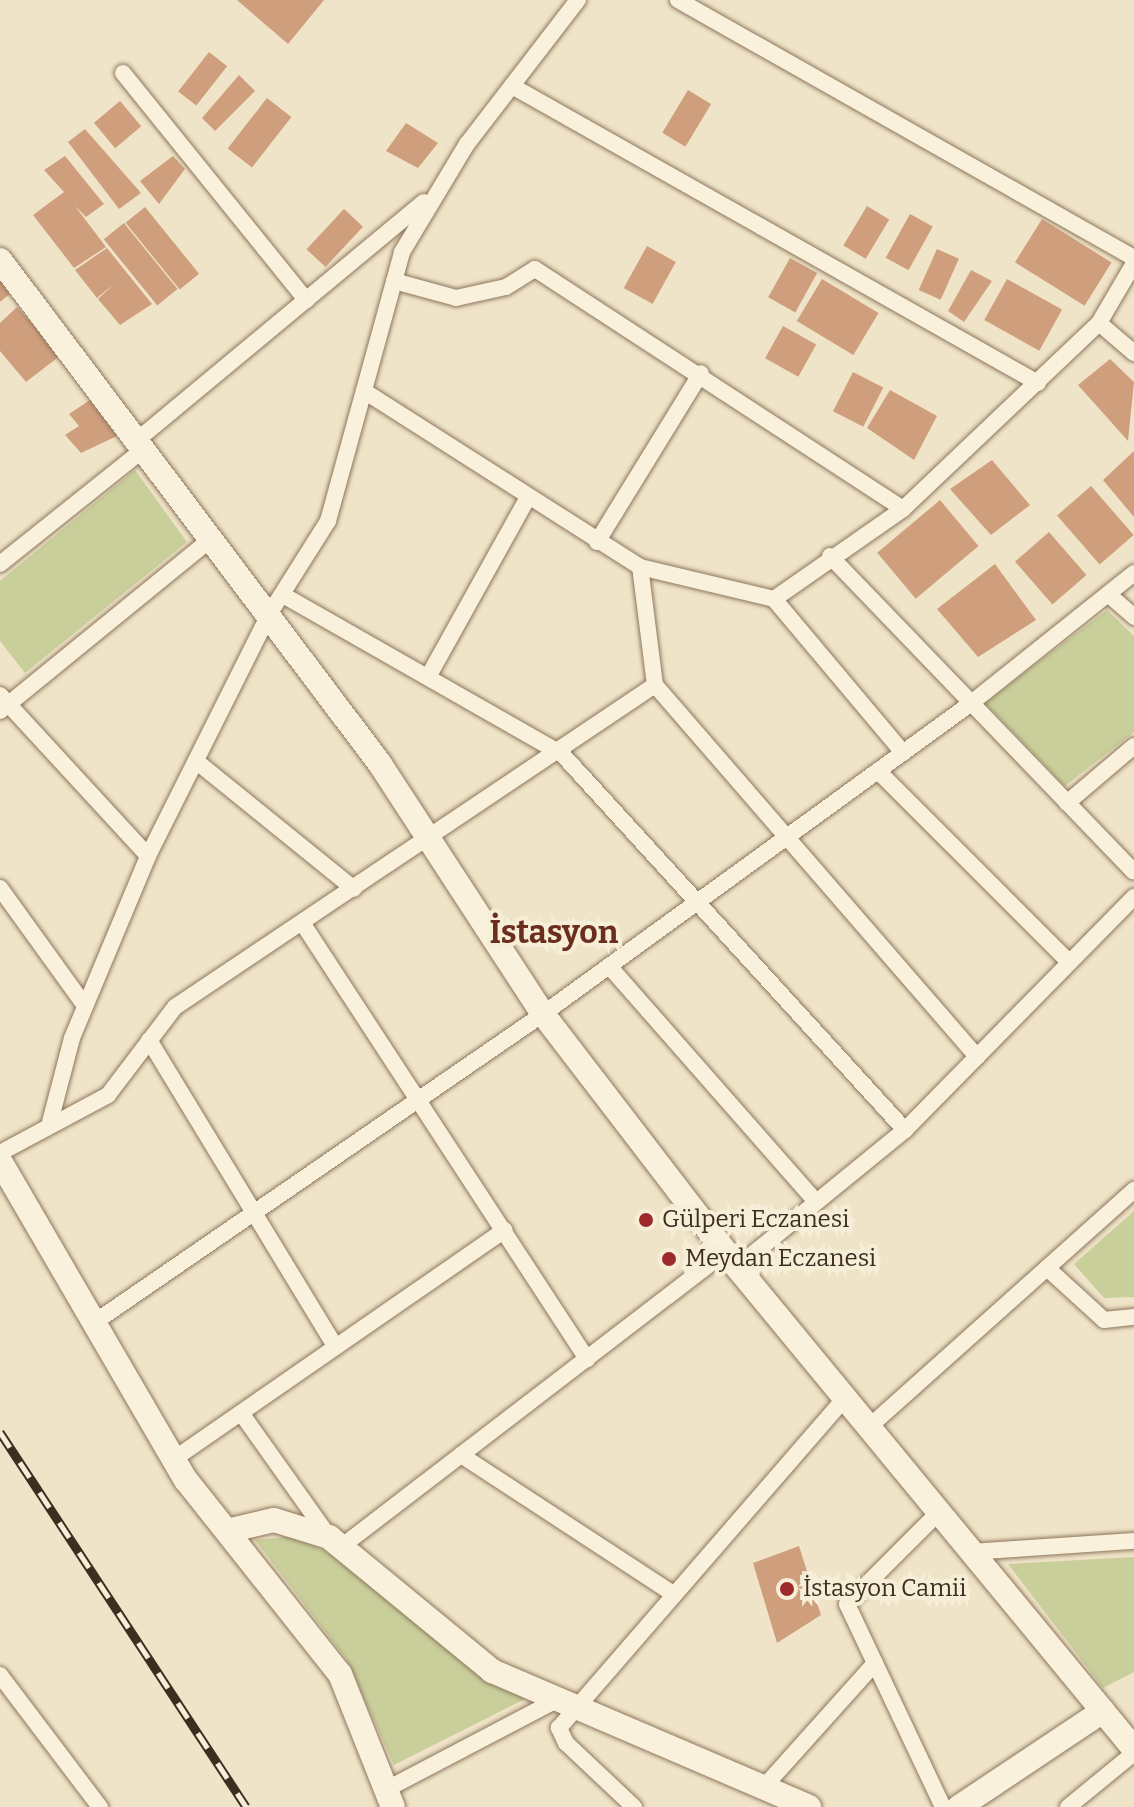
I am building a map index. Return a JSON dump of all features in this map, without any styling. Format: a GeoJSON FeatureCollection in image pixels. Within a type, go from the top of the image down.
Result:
{"type":"FeatureCollection","features":[{"type":"Feature","properties":{"kind":"street"},"geometry":{"type":"LineString","coordinates":[[50,1122],[85,1006],[148,856],[268,616],[328,521],[394,281],[430,197],[578,0]]}},
{"type":"Feature","properties":{"kind":"street"},"geometry":{"type":"LineString","coordinates":[[678,0],[1134,261],[1099,323],[1038,383],[903,509],[830,556],[774,599]]}},
{"type":"Feature","properties":{"kind":"street"},"geometry":{"type":"LineString","coordinates":[[123,73],[306,300]]}},
{"type":"Feature","properties":{"kind":"street"},"geometry":{"type":"LineString","coordinates":[[512,86],[1038,383]]}},
{"type":"Feature","properties":{"kind":"street"},"geometry":{"type":"LineString","coordinates":[[0,564],[430,197]]}},
{"type":"Feature","properties":{"kind":"street"},"geometry":{"type":"LineString","coordinates":[[0,260],[268,616],[428,841],[543,1014],[731,1260],[1134,1751],[1068,1807]]}},
{"type":"Feature","properties":{"kind":"street"},"geometry":{"type":"LineString","coordinates":[[394,281],[456,298],[506,287],[535,269],[701,373],[903,509]]}},
{"type":"Feature","properties":{"kind":"street"},"geometry":{"type":"LineString","coordinates":[[1099,323],[1134,353]]}},
{"type":"Feature","properties":{"kind":"street"},"geometry":{"type":"LineString","coordinates":[[597,542],[701,373]]}},
{"type":"Feature","properties":{"kind":"street"},"geometry":{"type":"LineString","coordinates":[[364,391],[640,567],[774,599],[903,753]]}},
{"type":"Feature","properties":{"kind":"street"},"geometry":{"type":"LineString","coordinates":[[428,677],[528,497]]}},
{"type":"Feature","properties":{"kind":"street"},"geometry":{"type":"LineString","coordinates":[[148,856],[3,703],[210,540]]}},
{"type":"Feature","properties":{"kind":"street"},"geometry":{"type":"LineString","coordinates":[[830,556],[1134,872]]}},
{"type":"Feature","properties":{"kind":"street"},"geometry":{"type":"LineString","coordinates":[[640,567],[655,685],[783,840],[977,1057]]}},
{"type":"Feature","properties":{"kind":"street"},"geometry":{"type":"LineString","coordinates":[[95,1322],[543,1014],[970,704],[1134,573]]}},
{"type":"Feature","properties":{"kind":"street"},"geometry":{"type":"LineString","coordinates":[[1108,594],[1134,617]]}},
{"type":"Feature","properties":{"kind":"street"},"geometry":{"type":"LineString","coordinates":[[283,595],[562,754],[905,1130]]}},
{"type":"Feature","properties":{"kind":"street"},"geometry":{"type":"LineString","coordinates":[[0,1153],[50,1122],[108,1095],[175,1007],[562,754],[655,685]]}},
{"type":"Feature","properties":{"kind":"street"},"geometry":{"type":"LineString","coordinates":[[1067,803],[1134,746]]}},
{"type":"Feature","properties":{"kind":"street"},"geometry":{"type":"LineString","coordinates":[[196,761],[354,889]]}},
{"type":"Feature","properties":{"kind":"street"},"geometry":{"type":"LineString","coordinates":[[878,771],[1069,962]]}},
{"type":"Feature","properties":{"kind":"street"},"geometry":{"type":"LineString","coordinates":[[0,888],[85,1006]]}},
{"type":"Feature","properties":{"kind":"street"},"geometry":{"type":"LineString","coordinates":[[335,1542],[461,1455],[587,1359],[816,1202],[905,1130],[1134,897]]}},
{"type":"Feature","properties":{"kind":"street"},"geometry":{"type":"LineString","coordinates":[[303,924],[421,1098],[587,1359]]}},
{"type":"Feature","properties":{"kind":"street"},"geometry":{"type":"LineString","coordinates":[[609,966],[816,1202]]}},
{"type":"Feature","properties":{"kind":"street"},"geometry":{"type":"LineString","coordinates":[[149,1040],[336,1347]]}},
{"type":"Feature","properties":{"kind":"street"},"geometry":{"type":"LineString","coordinates":[[0,1161],[174,1459],[340,1674],[390,1798],[561,1706],[672,1593],[845,1398]]}},
{"type":"Feature","properties":{"kind":"street"},"geometry":{"type":"LineString","coordinates":[[869,1427],[1134,1190]]}},
{"type":"Feature","properties":{"kind":"street"},"geometry":{"type":"LineString","coordinates":[[174,1459],[505,1230]]}},
{"type":"Feature","properties":{"kind":"street"},"geometry":{"type":"LineString","coordinates":[[1047,1268],[1104,1320],[1134,1317]]}},
{"type":"Feature","properties":{"kind":"street"},"geometry":{"type":"LineString","coordinates":[[241,1413],[335,1542],[492,1671],[561,1706],[809,1807]]}},
{"type":"Feature","properties":{"kind":"street"},"geometry":{"type":"LineString","coordinates":[[461,1455],[672,1593]]}},
{"type":"Feature","properties":{"kind":"street"},"geometry":{"type":"LineString","coordinates":[[939,1512],[847,1604],[943,1807]]}},
{"type":"Feature","properties":{"kind":"street"},"geometry":{"type":"LineString","coordinates":[[227,1531],[274,1520],[335,1542]]}},
{"type":"Feature","properties":{"kind":"street"},"geometry":{"type":"LineString","coordinates":[[971,1552],[1134,1541]]}},
{"type":"Feature","properties":{"kind":"street"},"geometry":{"type":"LineString","coordinates":[[763,1788],[875,1663]]}},
{"type":"Feature","properties":{"kind":"street"},"geometry":{"type":"LineString","coordinates":[[0,1675],[95,1805]]}},
{"type":"Feature","properties":{"kind":"street"},"geometry":{"type":"LineString","coordinates":[[561,1706],[559,1728],[566,1743],[634,1807]]}},
{"type":"Feature","properties":{"kind":"street"},"geometry":{"type":"LineString","coordinates":[[959,1807],[1103,1711]]}},
{"type":"Feature","properties":{"kind":"green space"},"geometry":{"type":"Polygon","coordinates":[[[135,470],[187,542],[25,673],[0,641],[0,581],[135,470]]]}},
{"type":"Feature","properties":{"kind":"green space"},"geometry":{"type":"Polygon","coordinates":[[[1107,610],[1134,636],[1134,732],[1065,786],[985,703],[1107,610]]]}},
{"type":"Feature","properties":{"kind":"green space"},"geometry":{"type":"Polygon","coordinates":[[[1134,1211],[1134,1297],[1104,1298],[1074,1264],[1134,1211]]]}},
{"type":"Feature","properties":{"kind":"green space"},"geometry":{"type":"Polygon","coordinates":[[[295,1536],[343,1561],[525,1699],[394,1765],[347,1660],[255,1540],[295,1536]]]}},
{"type":"Feature","properties":{"kind":"green space"},"geometry":{"type":"Polygon","coordinates":[[[1134,1557],[1134,1672],[1103,1688],[1008,1564],[1134,1557]]]}},
{"type":"Feature","properties":{"kind":"building"},"geometry":{"type":"Polygon","coordinates":[[[237,0],[324,0],[288,44],[237,0]]]}},
{"type":"Feature","properties":{"kind":"building"},"geometry":{"type":"Polygon","coordinates":[[[209,52],[227,66],[196,106],[178,91],[209,52]]]}},
{"type":"Feature","properties":{"kind":"building"},"geometry":{"type":"Polygon","coordinates":[[[239,75],[255,91],[215,131],[202,118],[239,75]]]}},
{"type":"Feature","properties":{"kind":"building"},"geometry":{"type":"Polygon","coordinates":[[[688,90],[711,104],[685,147],[662,133],[688,90]]]}},
{"type":"Feature","properties":{"kind":"building"},"geometry":{"type":"Polygon","coordinates":[[[267,98],[291,117],[252,168],[228,148],[267,98]]]}},
{"type":"Feature","properties":{"kind":"building"},"geometry":{"type":"Polygon","coordinates":[[[120,101],[141,126],[115,148],[94,123],[120,101]]]}},
{"type":"Feature","properties":{"kind":"building"},"geometry":{"type":"Polygon","coordinates":[[[406,123],[438,143],[418,168],[386,151],[406,123]]]}},
{"type":"Feature","properties":{"kind":"building"},"geometry":{"type":"Polygon","coordinates":[[[85,129],[141,193],[119,209],[68,142],[85,129]]]}},
{"type":"Feature","properties":{"kind":"building"},"geometry":{"type":"Polygon","coordinates":[[[65,156],[104,204],[86,217],[75,206],[106,247],[74,268],[33,215],[64,192],[44,170],[65,156]]]}},
{"type":"Feature","properties":{"kind":"building"},"geometry":{"type":"Polygon","coordinates":[[[173,156],[185,169],[159,204],[140,181],[173,156]]]}},
{"type":"Feature","properties":{"kind":"building"},"geometry":{"type":"Polygon","coordinates":[[[867,206],[889,219],[866,259],[843,245],[867,206]]]}},
{"type":"Feature","properties":{"kind":"building"},"geometry":{"type":"Polygon","coordinates":[[[145,207],[199,274],[180,290],[126,223],[145,207]]]}},
{"type":"Feature","properties":{"kind":"building"},"geometry":{"type":"Polygon","coordinates":[[[344,209],[363,227],[326,267],[306,249],[344,209]]]}},
{"type":"Feature","properties":{"kind":"building"},"geometry":{"type":"Polygon","coordinates":[[[910,214],[933,227],[908,270],[886,258],[910,214]]]}},
{"type":"Feature","properties":{"kind":"building"},"geometry":{"type":"Polygon","coordinates":[[[1042,219],[1112,262],[1085,306],[1015,262],[1042,219]]]}},
{"type":"Feature","properties":{"kind":"building"},"geometry":{"type":"Polygon","coordinates":[[[124,223],[177,289],[157,305],[104,239],[124,223]]]}},
{"type":"Feature","properties":{"kind":"building"},"geometry":{"type":"Polygon","coordinates":[[[647,246],[676,262],[653,304],[624,288],[647,246]]]}},
{"type":"Feature","properties":{"kind":"building"},"geometry":{"type":"Polygon","coordinates":[[[107,248],[152,304],[120,325],[98,299],[114,284],[97,298],[75,270],[107,248]]]}},
{"type":"Feature","properties":{"kind":"building"},"geometry":{"type":"Polygon","coordinates":[[[937,249],[959,259],[941,300],[919,290],[937,249]]]}},
{"type":"Feature","properties":{"kind":"building"},"geometry":{"type":"Polygon","coordinates":[[[790,258],[817,273],[795,312],[768,297],[790,258]]]}},
{"type":"Feature","properties":{"kind":"building"},"geometry":{"type":"Polygon","coordinates":[[[971,270],[992,281],[964,322],[948,311],[971,270]]]}},
{"type":"Feature","properties":{"kind":"building"},"geometry":{"type":"Polygon","coordinates":[[[0,279],[11,293],[0,302],[0,279]]]}},
{"type":"Feature","properties":{"kind":"building"},"geometry":{"type":"Polygon","coordinates":[[[822,279],[879,313],[853,355],[797,321],[822,279]]]}},
{"type":"Feature","properties":{"kind":"building"},"geometry":{"type":"Polygon","coordinates":[[[1007,279],[1062,310],[1039,351],[984,320],[1007,279]]]}},
{"type":"Feature","properties":{"kind":"building"},"geometry":{"type":"Polygon","coordinates":[[[17,307],[61,355],[26,382],[0,351],[0,323],[17,307]]]}},
{"type":"Feature","properties":{"kind":"building"},"geometry":{"type":"Polygon","coordinates":[[[783,326],[816,344],[798,377],[765,358],[783,326]]]}},
{"type":"Feature","properties":{"kind":"building"},"geometry":{"type":"Polygon","coordinates":[[[1110,359],[1134,382],[1128,441],[1078,385],[1110,359]]]}},
{"type":"Feature","properties":{"kind":"building"},"geometry":{"type":"Polygon","coordinates":[[[853,372],[883,387],[863,427],[833,411],[853,372]]]}},
{"type":"Feature","properties":{"kind":"building"},"geometry":{"type":"Polygon","coordinates":[[[890,390],[937,416],[914,460],[867,428],[890,390]]]}},
{"type":"Feature","properties":{"kind":"building"},"geometry":{"type":"Polygon","coordinates":[[[90,400],[117,436],[81,453],[65,435],[79,426],[69,414],[90,400]]]}},
{"type":"Feature","properties":{"kind":"building"},"geometry":{"type":"Polygon","coordinates":[[[1134,451],[1134,517],[1103,480],[1134,451]]]}},
{"type":"Feature","properties":{"kind":"building"},"geometry":{"type":"Polygon","coordinates":[[[992,460],[1030,505],[991,535],[950,489],[992,460]]]}},
{"type":"Feature","properties":{"kind":"building"},"geometry":{"type":"Polygon","coordinates":[[[1091,486],[1134,535],[1100,565],[1057,516],[1091,486]]]}},
{"type":"Feature","properties":{"kind":"building"},"geometry":{"type":"Polygon","coordinates":[[[940,500],[979,546],[916,599],[877,553],[940,500]]]}},
{"type":"Feature","properties":{"kind":"building"},"geometry":{"type":"Polygon","coordinates":[[[1049,532],[1086,575],[1052,605],[1015,562],[1049,532]]]}},
{"type":"Feature","properties":{"kind":"building"},"geometry":{"type":"Polygon","coordinates":[[[995,564],[1036,620],[978,657],[937,609],[995,564]]]}},
{"type":"Feature","properties":{"kind":"building","name":"İstasyon Camii"},"geometry":{"type":"Polygon","coordinates":[[[799,1546],[821,1615],[777,1643],[753,1563],[799,1546]]]}},
{"type":"Feature","properties":{"kind":"railway"},"geometry":{"type":"LineString","coordinates":[[0,1432],[246,1807]]}},
{"type":"Feature","properties":{"kind":"place","name":"Gülperi Eczanesi"},"geometry":{"type":"Point","coordinates":[646,1220]}},
{"type":"Feature","properties":{"kind":"place","name":"Meydan Eczanesi"},"geometry":{"type":"Point","coordinates":[669,1259]}},
{"type":"Feature","properties":{"kind":"place","name":"İstasyon Camii"},"geometry":{"type":"Point","coordinates":[787,1589]}},
{"type":"Feature","properties":{"kind":"district","name":"İstasyon"},"geometry":{"type":"Point","coordinates":[554,932]}}]}
